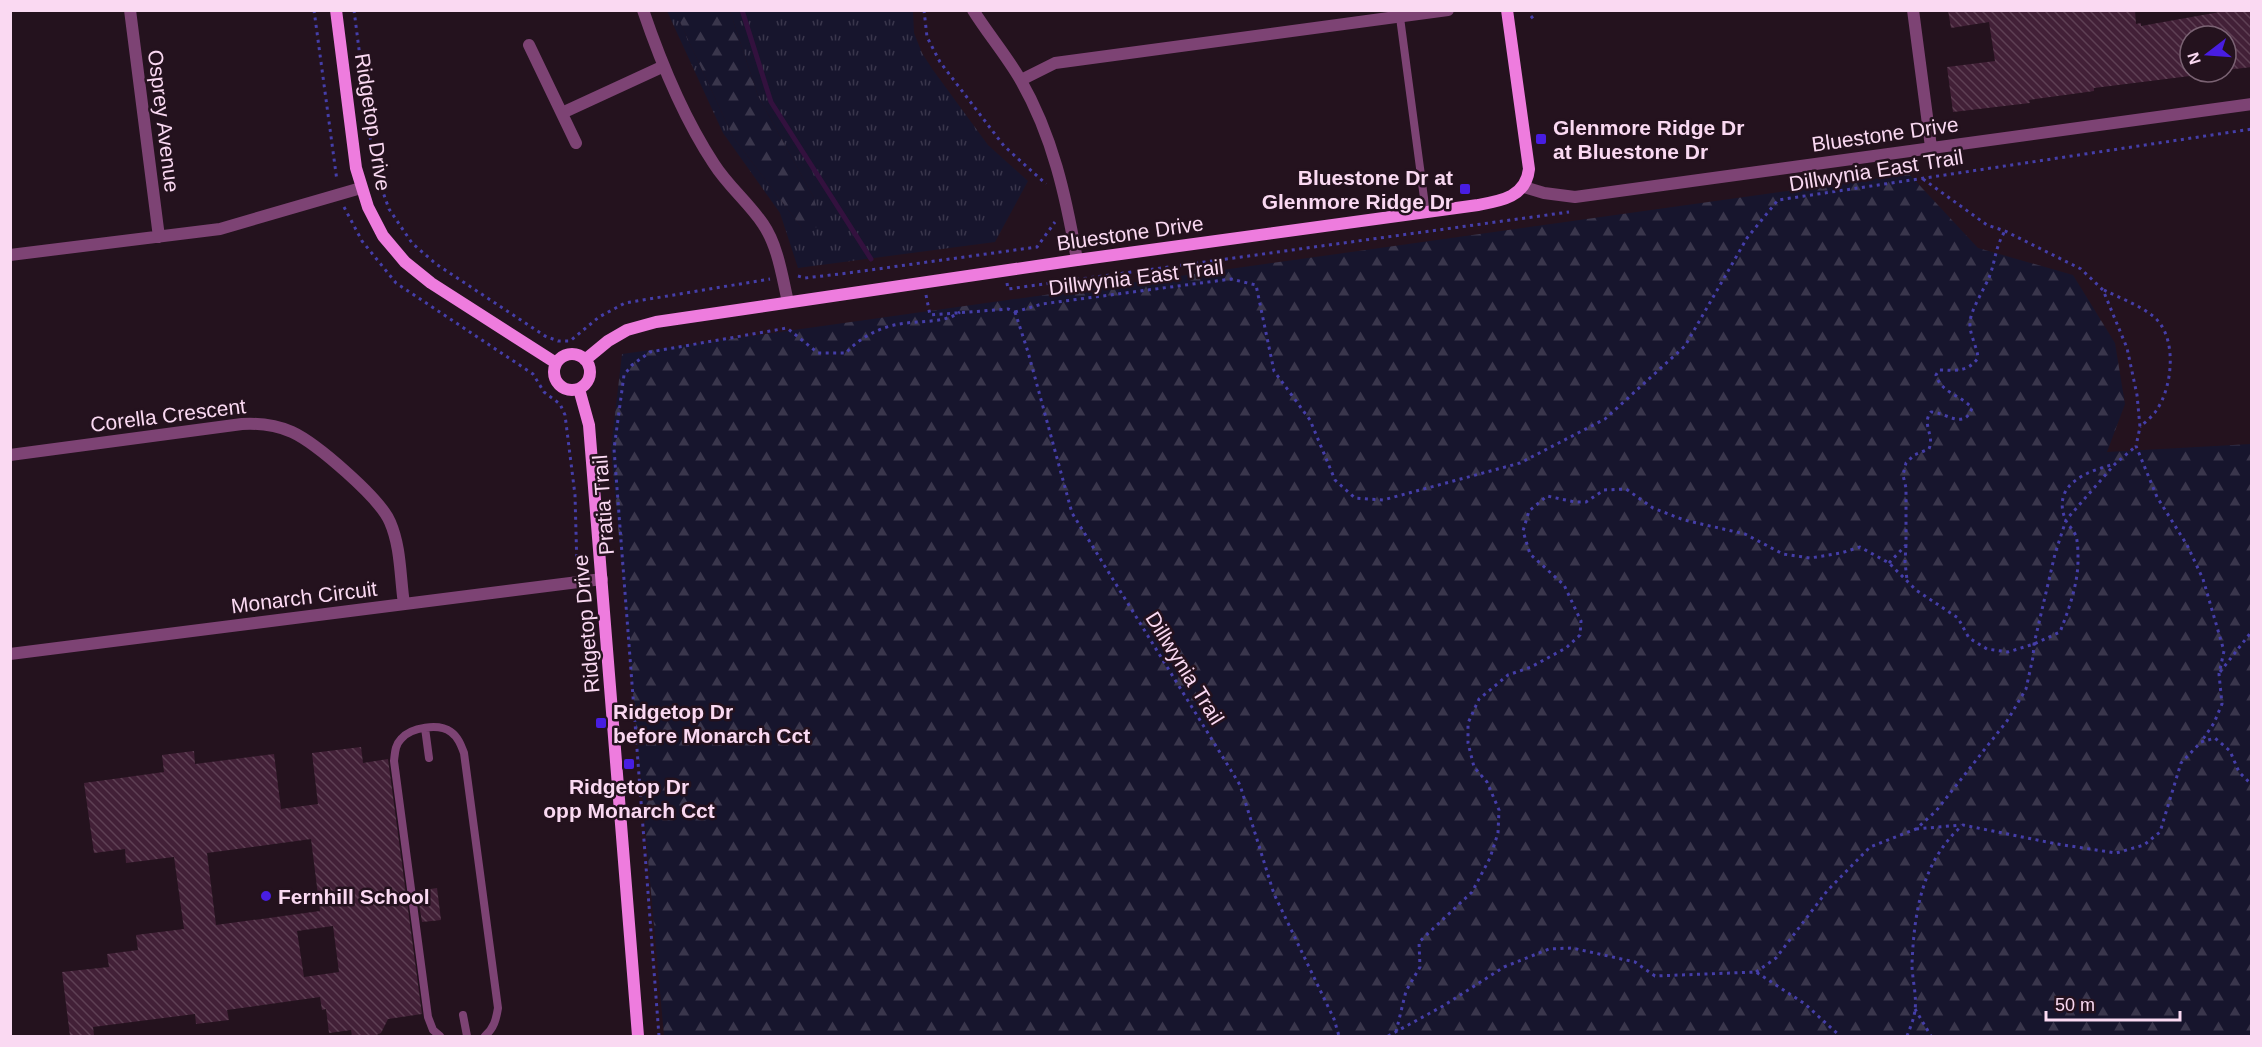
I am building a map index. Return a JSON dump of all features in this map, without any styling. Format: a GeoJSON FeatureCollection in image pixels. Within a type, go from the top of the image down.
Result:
{"type":"FeatureCollection","features":[{"type":"Feature","properties":{"kind":"street","name":"Osprey Avenue"},"geometry":{"type":"LineString","coordinates":[[130,10],[159,237]]}},
{"type":"Feature","properties":{"kind":"street","name":"Ridgetop Drive"},"geometry":{"type":"LineString","coordinates":[[336,10],[356,168],[361,188],[383,236],[405,262],[431,283],[556,363]]}},
{"type":"Feature","properties":{"kind":"street"},"geometry":{"type":"LineString","coordinates":[[643,10],[664,66],[712,162],[764,225],[776,252],[788,302]]}},
{"type":"Feature","properties":{"kind":"street"},"geometry":{"type":"LineString","coordinates":[[973,10],[1021,80],[1045,130],[1065,194],[1077,260]]}},
{"type":"Feature","properties":{"kind":"street"},"geometry":{"type":"LineString","coordinates":[[1021,80],[1055,63],[1399,14],[1448,10]]}},
{"type":"Feature","properties":{"kind":"street"},"geometry":{"type":"LineString","coordinates":[[1507,10],[1530,169],[1524,187]]}},
{"type":"Feature","properties":{"kind":"street"},"geometry":{"type":"LineString","coordinates":[[1913,10],[1931,147]]}},
{"type":"Feature","properties":{"kind":"street"},"geometry":{"type":"LineString","coordinates":[[529,45],[576,143]]}},
{"type":"Feature","properties":{"kind":"street"},"geometry":{"type":"LineString","coordinates":[[562,113],[664,66]]}},
{"type":"Feature","properties":{"kind":"street","name":"Bluestone Drive"},"geometry":{"type":"LineString","coordinates":[[585,360],[608,341],[627,330],[656,322],[1077,260],[1478,205],[1508,198],[1524,187],[1544,193],[1575,197],[2252,104]]}},
{"type":"Feature","properties":{"kind":"street"},"geometry":{"type":"LineString","coordinates":[[10,255],[231,226],[361,188]]}},
{"type":"Feature","properties":{"kind":"street"},"geometry":{"type":"LineString","coordinates":[[570,354],[585,360],[590,370],[584,386],[568,390],[558,384],[554,374],[556,363],[570,354]]}},
{"type":"Feature","properties":{"kind":"street","name":"Ridgetop Drive"},"geometry":{"type":"LineString","coordinates":[[579,389],[589,425],[638,1036]]}},
{"type":"Feature","properties":{"kind":"street","name":"Corella Crescent"},"geometry":{"type":"LineString","coordinates":[[10,455],[242,424],[259,424],[289,431],[306,441],[364,488],[384,510],[395,539],[404,604]]}},
{"type":"Feature","properties":{"kind":"street","name":"Monarch Circuit"},"geometry":{"type":"LineString","coordinates":[[10,654],[602,579]]}},
{"type":"Feature","properties":{"kind":"lane"},"geometry":{"type":"LineString","coordinates":[[1399,14],[1426,213]]}},
{"type":"Feature","properties":{"kind":"lane"},"geometry":{"type":"LineString","coordinates":[[425,728],[429,758]]}},
{"type":"Feature","properties":{"kind":"lane"},"geometry":{"type":"LineString","coordinates":[[440,1036],[433,1030],[428,1017],[394,761],[395,748],[402,738],[412,731],[425,728],[437,728],[451,732],[459,741],[464,753],[498,1008],[496,1021],[491,1031],[485,1036]]}},
{"type":"Feature","properties":{"kind":"lane"},"geometry":{"type":"LineString","coordinates":[[463,1015],[467,1036]]}},
{"type":"Feature","properties":{"kind":"path"},"geometry":{"type":"LineString","coordinates":[[354,10],[374,167],[389,209],[412,243],[436,264],[545,336],[558,340],[570,341],[599,317],[625,303],[795,274],[805,278],[1037,247],[1055,221],[1053,212]]}},
{"type":"Feature","properties":{"kind":"path"},"geometry":{"type":"LineString","coordinates":[[924,10],[927,37],[940,63],[1004,146],[1048,185]]}},
{"type":"Feature","properties":{"kind":"path"},"geometry":{"type":"LineString","coordinates":[[1531,16],[1535,21]]}},
{"type":"Feature","properties":{"kind":"path","name":"Dillwynia East Trail"},"geometry":{"type":"LineString","coordinates":[[1015,312],[1042,304],[1231,279],[1256,285],[1274,371],[1310,420],[1335,480],[1354,498],[1383,500],[1520,463],[1605,419],[1685,346],[1747,238],[1778,200],[2252,129]]}},
{"type":"Feature","properties":{"kind":"path"},"geometry":{"type":"LineString","coordinates":[[1923,178],[1987,225],[2005,231],[2081,269],[2103,290],[2153,316],[2165,329],[2169,356],[2167,389],[2156,411],[2140,427]]}},
{"type":"Feature","properties":{"kind":"path"},"geometry":{"type":"LineString","coordinates":[[1908,582],[1905,562],[1906,488],[1903,475],[1906,463],[1914,455],[1929,449],[1931,443],[1926,425],[1927,417],[1931,412],[1937,412],[1955,420],[1963,420],[1970,415],[1972,408],[1967,401],[1946,390],[1938,383],[1936,375],[1939,370],[1959,370],[1972,367],[1978,358],[1969,321],[1991,272],[1996,246],[2005,231]]}},
{"type":"Feature","properties":{"kind":"path"},"geometry":{"type":"LineString","coordinates":[[924,284],[930,315],[1008,309],[1015,312]]}},
{"type":"Feature","properties":{"kind":"path"},"geometry":{"type":"LineString","coordinates":[[1388,1036],[1443,1006],[1504,967],[1549,949],[1572,948],[1596,952],[1635,962],[1655,976],[1756,972],[1776,958],[1827,891],[1870,847],[1916,829],[1963,825],[2116,853],[2144,845],[2160,832],[2181,763],[2201,742],[2214,723],[2222,704],[2219,674],[2224,651],[2203,579],[2187,545],[2157,496],[2136,446],[2140,427],[2137,395],[2127,348],[2103,290]]}},
{"type":"Feature","properties":{"kind":"path","name":"Pratia Trail"},"geometry":{"type":"LineString","coordinates":[[659,1036],[614,449],[624,375],[632,365],[650,352],[787,328],[818,353],[846,353],[858,340],[897,324],[950,319],[960,312]]}},
{"type":"Feature","properties":{"kind":"path","name":"Dillwynia Trail"},"geometry":{"type":"LineString","coordinates":[[1015,312],[1072,513],[1240,785],[1274,894],[1334,1019],[1339,1036]]}},
{"type":"Feature","properties":{"kind":"path"},"geometry":{"type":"LineString","coordinates":[[1916,829],[1936,811],[2007,721],[2026,688],[2055,554],[2066,520],[2115,464],[2136,446]]}},
{"type":"Feature","properties":{"kind":"path"},"geometry":{"type":"LineString","coordinates":[[1396,1032],[1406,991],[1420,967],[1419,942],[1472,892],[1490,858],[1498,833],[1499,810],[1487,782],[1474,767],[1468,743],[1468,723],[1479,699],[1508,675],[1531,667],[1566,648],[1580,635],[1581,621],[1564,585],[1530,554],[1523,531],[1529,511],[1547,496],[1586,502],[1604,490],[1626,489],[1653,508],[1684,520],[1745,534],[1783,554],[1810,558],[1860,547],[1889,563],[1934,604],[1958,618],[1969,638],[1987,649],[2008,652],[2034,644],[2060,632],[2071,604],[2079,561],[2076,536],[2066,520],[2063,508],[2066,491],[2076,478],[2092,470],[2115,464]]}},
{"type":"Feature","properties":{"kind":"path"},"geometry":{"type":"LineString","coordinates":[[1889,563],[1906,545]]}},
{"type":"Feature","properties":{"kind":"path"},"geometry":{"type":"LineString","coordinates":[[2219,674],[2252,631]]}},
{"type":"Feature","properties":{"kind":"path"},"geometry":{"type":"LineString","coordinates":[[2201,742],[2215,738],[2230,751],[2239,772],[2252,785]]}},
{"type":"Feature","properties":{"kind":"path"},"geometry":{"type":"LineString","coordinates":[[1907,1036],[1915,1009],[1912,966],[1915,916],[1926,874],[1952,835],[1963,825]]}},
{"type":"Feature","properties":{"kind":"path"},"geometry":{"type":"LineString","coordinates":[[1756,972],[1805,1004],[1840,1036]]}},
{"type":"Feature","properties":{"kind":"path"},"geometry":{"type":"LineString","coordinates":[[1915,1009],[1931,1036]]}},
{"type":"Feature","properties":{"kind":"green space"},"geometry":{"type":"Polygon","coordinates":[[[667,11],[675,11],[733,137],[802,228],[814,198],[758,96],[730,11],[913,11],[914,33],[922,53],[933,70],[988,145],[1028,181],[995,242],[798,268],[780,213],[723,133],[667,11]]]}},
{"type":"Feature","properties":{"kind":"green space"},"geometry":{"type":"Polygon","coordinates":[[[675,11],[730,11],[758,96],[814,198],[821,227],[802,228],[733,137],[675,11]]]}},
{"type":"Feature","properties":{"kind":"green space"},"geometry":{"type":"Polygon","coordinates":[[[1909,174],[1978,248],[2073,275],[2115,343],[2125,404],[2107,452],[2251,444],[2251,1036],[664,1036],[611,449],[622,354],[1909,174]]]}},
{"type":"Feature","properties":{"kind":"building"},"geometry":{"type":"Polygon","coordinates":[[[1948,10],[2135,10],[2136,24],[2141,23],[2141,26],[2231,10],[2252,10],[2252,67],[2238,69],[2238,24],[2178,24],[2178,78],[2094,88],[2094,91],[2029,100],[2030,103],[1953,112],[1947,67],[1995,61],[1989,22],[1951,28],[1948,10]]]}},
{"type":"Feature","properties":{"kind":"building"},"geometry":{"type":"Polygon","coordinates":[[[361,747],[363,763],[388,759],[422,1014],[388,1019],[381,1033],[374,1036],[352,1036],[351,1030],[329,1033],[326,1009],[322,1010],[320,997],[227,1010],[229,1020],[196,1024],[195,1014],[93,1027],[94,1035],[70,1036],[62,972],[109,967],[107,954],[138,950],[136,935],[184,929],[174,857],[126,863],[125,849],[94,853],[84,783],[164,772],[162,755],[194,751],[195,764],[274,754],[281,809],[318,804],[312,753],[361,747]],[[311,839],[207,853],[216,925],[320,911],[311,839]],[[333,926],[297,931],[304,977],[339,972],[333,926]]]}},
{"type":"Feature","properties":{"kind":"building"},"geometry":{"type":"Polygon","coordinates":[[[437,888],[441,920],[422,922],[417,891],[437,888]]]}},
{"type":"Feature","properties":{"kind":"waterway"},"geometry":{"type":"LineString","coordinates":[[742,10],[771,102],[871,259]]}},
{"type":"Feature","properties":{"kind":"place","name":"Glenmore Ridge Dr at Bluestone Dr"},"geometry":{"type":"Point","coordinates":[1541,139]}},
{"type":"Feature","properties":{"kind":"place","name":"Bluestone Dr at Glenmore Ridge Dr"},"geometry":{"type":"Point","coordinates":[1465,189]}},
{"type":"Feature","properties":{"kind":"place","name":"Ridgetop Dr before Monarch Cct"},"geometry":{"type":"Point","coordinates":[601,723]}},
{"type":"Feature","properties":{"kind":"place","name":"Ridgetop Dr opp Monarch Cct"},"geometry":{"type":"Point","coordinates":[629,764]}},
{"type":"Feature","properties":{"kind":"place","name":"Fernhill School"},"geometry":{"type":"Point","coordinates":[266,896]}}]}
